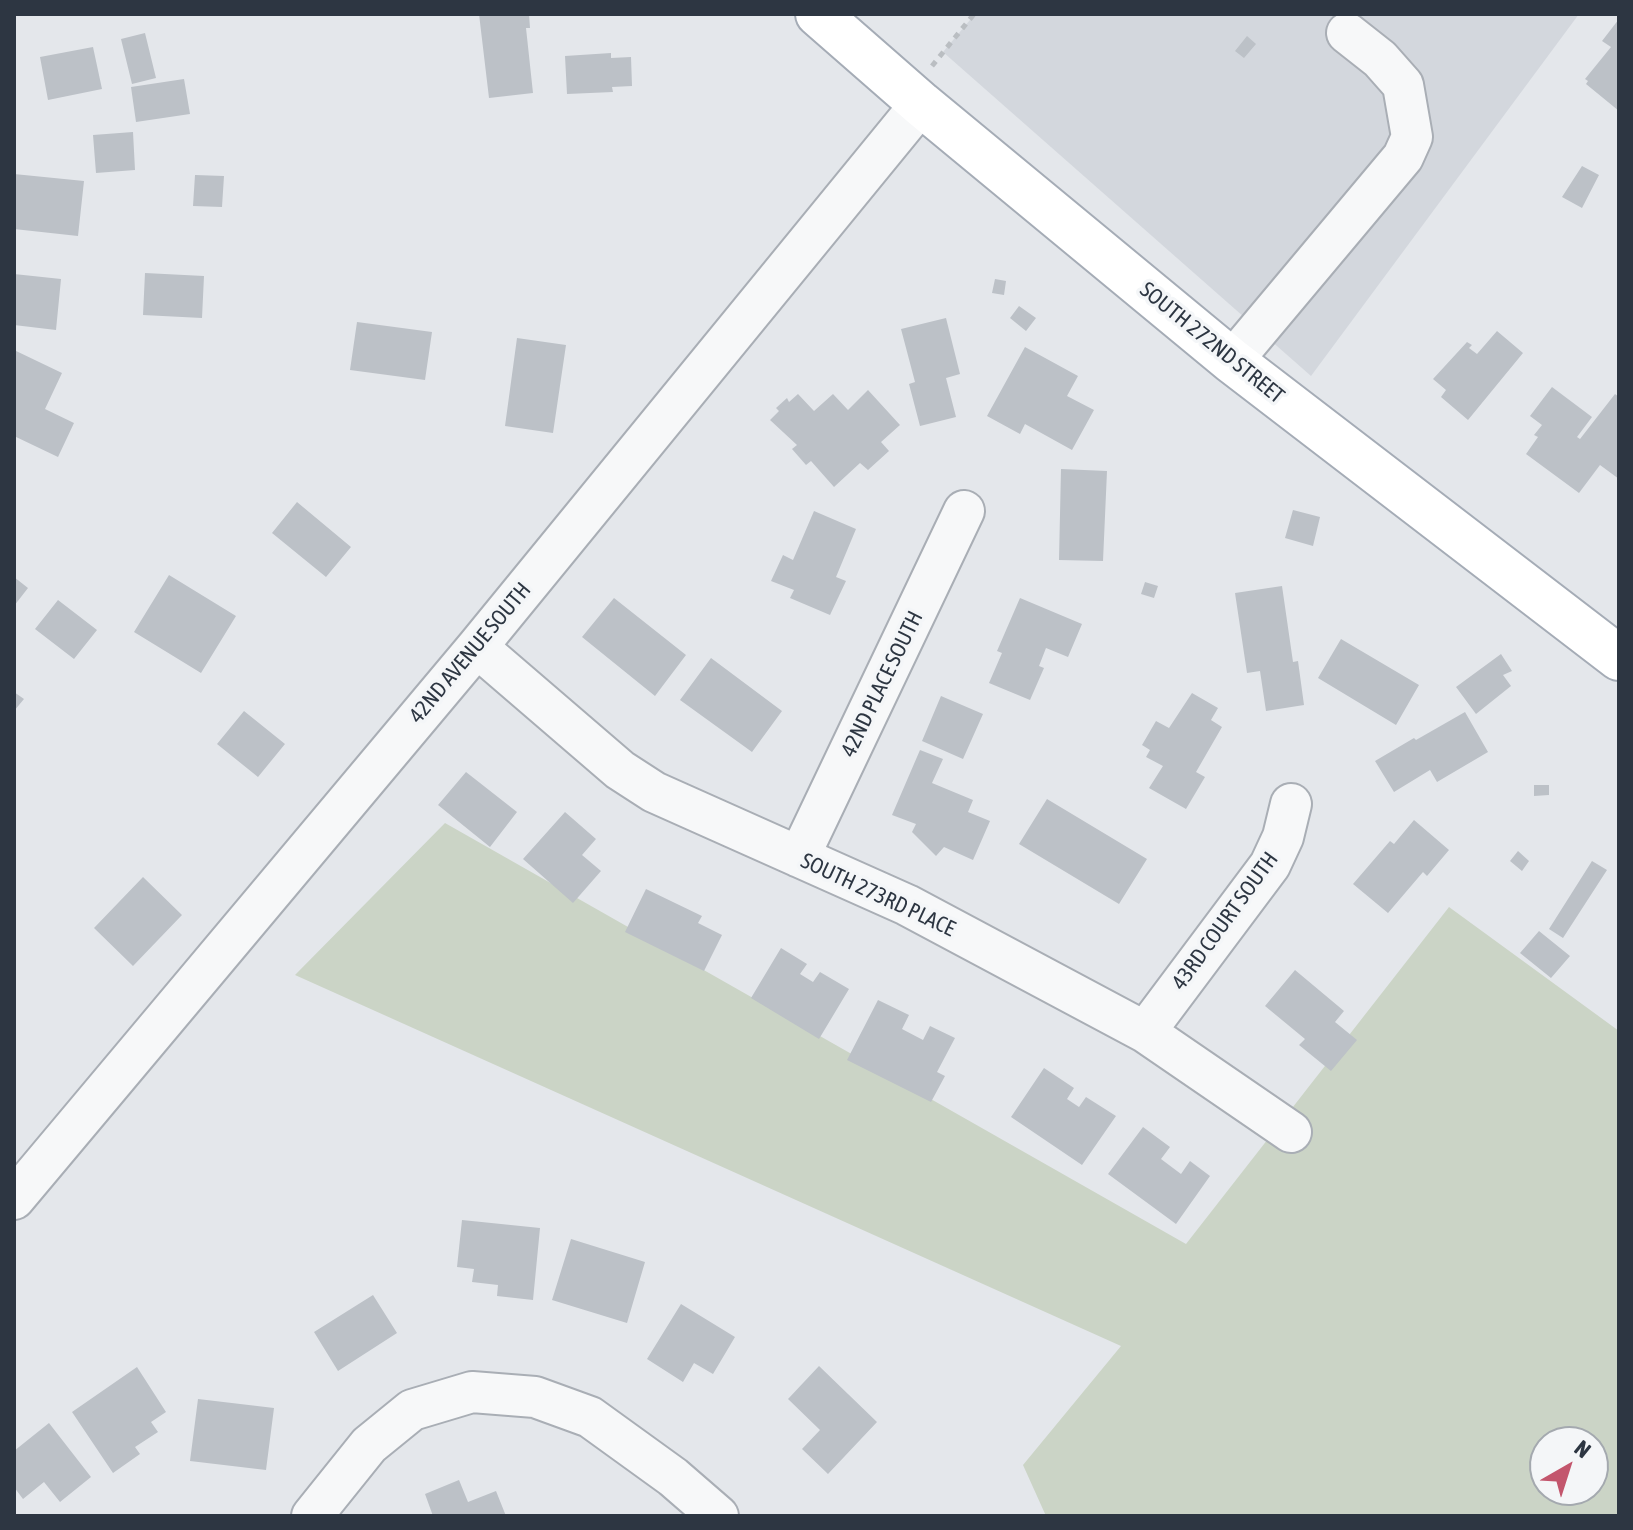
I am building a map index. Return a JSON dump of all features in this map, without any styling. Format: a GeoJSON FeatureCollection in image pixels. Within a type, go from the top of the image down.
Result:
{"type":"FeatureCollection","features":[{"type":"Feature","properties":{"kind":"main road","name":"SOUTH 272ND STREET"},"geometry":{"type":"LineString","coordinates":[[818,14],[915,99],[1232,361],[1619,658]]}},
{"type":"Feature","properties":{"kind":"street"},"geometry":{"type":"LineString","coordinates":[[1232,361],[1403,157],[1412,137],[1403,85],[1380,59],[1347,33]]}},
{"type":"Feature","properties":{"kind":"street","name":"42ND AVENUE SOUTH"},"geometry":{"type":"LineString","coordinates":[[14,1199],[477,647],[915,99]]}},
{"type":"Feature","properties":{"kind":"street","name":"42ND PLACE SOUTH"},"geometry":{"type":"LineString","coordinates":[[799,857],[964,511]]}},
{"type":"Feature","properties":{"kind":"street","name":"SOUTH 273RD PLACE"},"geometry":{"type":"LineString","coordinates":[[477,647],[620,770],[654,792],[907,905],[1145,1032],[1291,1132]]}},
{"type":"Feature","properties":{"kind":"street","name":"43RD COURT SOUTH"},"geometry":{"type":"LineString","coordinates":[[1145,1032],[1270,865],[1283,837],[1291,804]]}},
{"type":"Feature","properties":{"kind":"street"},"geometry":{"type":"LineString","coordinates":[[312,1516],[369,1445],[412,1410],[472,1392],[535,1397],[590,1417],[673,1477],[718,1516]]}},
{"type":"Feature","properties":{"kind":"path"},"geometry":{"type":"LineString","coordinates":[[915,99],[974,14]]}},
{"type":"Feature","properties":{"kind":"shaded area"},"geometry":{"type":"Polygon","coordinates":[[[975,14],[1579,14],[1311,376],[943,52],[975,14]]]}},
{"type":"Feature","properties":{"kind":"green space"},"geometry":{"type":"Polygon","coordinates":[[[445,823],[1186,1244],[1449,907],[1619,1031],[1619,1516],[1046,1516],[1023,1465],[1121,1346],[295,975],[445,823]]]}},
{"type":"Feature","properties":{"kind":"building"},"geometry":{"type":"Polygon","coordinates":[[[479,14],[529,14],[530,28],[526,28],[533,93],[489,98],[479,14]]]}},
{"type":"Feature","properties":{"kind":"building"},"geometry":{"type":"Polygon","coordinates":[[[1619,19],[1619,111],[1586,84],[1588,81],[1585,79],[1611,47],[1602,41],[1619,19]]]}},
{"type":"Feature","properties":{"kind":"building"},"geometry":{"type":"Polygon","coordinates":[[[145,33],[156,78],[132,84],[121,39],[145,33]]]}},
{"type":"Feature","properties":{"kind":"building"},"geometry":{"type":"Polygon","coordinates":[[[1247,36],[1256,44],[1244,58],[1235,51],[1247,36]]]}},
{"type":"Feature","properties":{"kind":"building"},"geometry":{"type":"Polygon","coordinates":[[[93,47],[102,89],[48,100],[40,57],[93,47]]]}},
{"type":"Feature","properties":{"kind":"building"},"geometry":{"type":"Polygon","coordinates":[[[611,53],[611,58],[631,57],[632,86],[612,87],[613,92],[567,94],[565,56],[611,53]]]}},
{"type":"Feature","properties":{"kind":"building"},"geometry":{"type":"Polygon","coordinates":[[[184,79],[190,114],[136,122],[131,87],[184,79]]]}},
{"type":"Feature","properties":{"kind":"building"},"geometry":{"type":"Polygon","coordinates":[[[133,132],[135,170],[96,173],[93,135],[133,132]]]}},
{"type":"Feature","properties":{"kind":"building"},"geometry":{"type":"Polygon","coordinates":[[[1582,166],[1599,175],[1582,208],[1562,197],[1582,166]]]}},
{"type":"Feature","properties":{"kind":"building"},"geometry":{"type":"Polygon","coordinates":[[[14,174],[84,181],[78,236],[14,229],[14,174]]]}},
{"type":"Feature","properties":{"kind":"building"},"geometry":{"type":"Polygon","coordinates":[[[195,175],[224,176],[222,207],[193,206],[195,175]]]}},
{"type":"Feature","properties":{"kind":"building"},"geometry":{"type":"Polygon","coordinates":[[[145,273],[204,276],[202,318],[143,315],[145,273]]]}},
{"type":"Feature","properties":{"kind":"building"},"geometry":{"type":"Polygon","coordinates":[[[14,274],[61,279],[56,330],[14,325],[14,274]]]}},
{"type":"Feature","properties":{"kind":"building"},"geometry":{"type":"Polygon","coordinates":[[[995,279],[1006,281],[1004,295],[992,293],[995,279]]]}},
{"type":"Feature","properties":{"kind":"building"},"geometry":{"type":"Polygon","coordinates":[[[1019,306],[1036,318],[1026,331],[1010,318],[1019,306]]]}},
{"type":"Feature","properties":{"kind":"building"},"geometry":{"type":"Polygon","coordinates":[[[946,318],[960,374],[946,378],[956,417],[920,426],[909,384],[915,382],[901,329],[946,318]]]}},
{"type":"Feature","properties":{"kind":"building"},"geometry":{"type":"Polygon","coordinates":[[[357,322],[432,332],[425,380],[350,370],[357,322]]]}},
{"type":"Feature","properties":{"kind":"building"},"geometry":{"type":"Polygon","coordinates":[[[1497,331],[1523,353],[1468,420],[1441,397],[1446,390],[1433,379],[1467,342],[1477,354],[1497,331]]]}},
{"type":"Feature","properties":{"kind":"building"},"geometry":{"type":"Polygon","coordinates":[[[517,338],[566,345],[553,433],[505,426],[517,338]]]}},
{"type":"Feature","properties":{"kind":"building"},"geometry":{"type":"Polygon","coordinates":[[[1025,347],[1078,376],[1067,396],[1094,410],[1072,450],[1025,424],[1020,434],[987,416],[1025,347]]]}},
{"type":"Feature","properties":{"kind":"building"},"geometry":{"type":"Polygon","coordinates":[[[14,350],[62,373],[45,409],[74,423],[58,457],[14,436],[14,350]]]}},
{"type":"Feature","properties":{"kind":"building"},"geometry":{"type":"Polygon","coordinates":[[[1552,387],[1592,417],[1577,437],[1580,439],[1615,394],[1619,397],[1619,479],[1600,465],[1579,493],[1526,454],[1542,425],[1530,416],[1552,387]]]}},
{"type":"Feature","properties":{"kind":"building"},"geometry":{"type":"Polygon","coordinates":[[[868,390],[900,425],[881,442],[889,451],[868,470],[860,463],[834,487],[811,461],[806,465],[792,449],[797,445],[770,420],[779,411],[776,408],[787,398],[789,402],[798,394],[814,411],[833,394],[848,410],[868,390]]]}},
{"type":"Feature","properties":{"kind":"building"},"geometry":{"type":"Polygon","coordinates":[[[1061,469],[1107,471],[1103,561],[1059,560],[1061,469]]]}},
{"type":"Feature","properties":{"kind":"building"},"geometry":{"type":"Polygon","coordinates":[[[297,502],[351,547],[326,577],[272,533],[297,502]]]}},
{"type":"Feature","properties":{"kind":"building"},"geometry":{"type":"Polygon","coordinates":[[[1293,510],[1320,517],[1313,546],[1285,538],[1293,510]]]}},
{"type":"Feature","properties":{"kind":"building"},"geometry":{"type":"Polygon","coordinates":[[[814,511],[856,529],[836,577],[846,581],[830,615],[790,598],[794,590],[771,581],[783,555],[793,560],[814,511]]]}},
{"type":"Feature","properties":{"kind":"building"},"geometry":{"type":"Polygon","coordinates":[[[169,575],[236,616],[201,673],[134,632],[169,575]]]}},
{"type":"Feature","properties":{"kind":"building"},"geometry":{"type":"Polygon","coordinates":[[[14,577],[28,588],[14,606],[14,577]]]}},
{"type":"Feature","properties":{"kind":"building"},"geometry":{"type":"Polygon","coordinates":[[[1145,582],[1158,586],[1154,598],[1141,594],[1145,582]]]}},
{"type":"Feature","properties":{"kind":"building"},"geometry":{"type":"Polygon","coordinates":[[[1282,586],[1293,662],[1298,661],[1304,705],[1266,711],[1260,671],[1247,673],[1235,593],[1282,586]]]}},
{"type":"Feature","properties":{"kind":"building"},"geometry":{"type":"Polygon","coordinates":[[[614,598],[686,655],[655,696],[582,637],[614,598]]]}},
{"type":"Feature","properties":{"kind":"building"},"geometry":{"type":"Polygon","coordinates":[[[1020,598],[1082,624],[1068,657],[1046,648],[1039,666],[1044,668],[1030,700],[989,683],[1002,653],[997,651],[1020,598]]]}},
{"type":"Feature","properties":{"kind":"building"},"geometry":{"type":"Polygon","coordinates":[[[58,600],[97,630],[74,659],[35,629],[58,600]]]}},
{"type":"Feature","properties":{"kind":"building"},"geometry":{"type":"Polygon","coordinates":[[[1341,639],[1419,685],[1396,725],[1318,678],[1341,639]]]}},
{"type":"Feature","properties":{"kind":"building"},"geometry":{"type":"Polygon","coordinates":[[[1501,654],[1512,671],[1503,675],[1511,686],[1476,714],[1456,687],[1501,654]]]}},
{"type":"Feature","properties":{"kind":"building"},"geometry":{"type":"Polygon","coordinates":[[[711,658],[782,711],[752,752],[680,700],[711,658]]]}},
{"type":"Feature","properties":{"kind":"building"},"geometry":{"type":"Polygon","coordinates":[[[14,692],[24,699],[14,711],[14,692]]]}},
{"type":"Feature","properties":{"kind":"building"},"geometry":{"type":"Polygon","coordinates":[[[1192,693],[1218,708],[1211,720],[1222,727],[1196,772],[1205,777],[1186,809],[1149,788],[1163,766],[1146,757],[1150,750],[1142,745],[1156,721],[1169,728],[1192,693]]]}},
{"type":"Feature","properties":{"kind":"building"},"geometry":{"type":"Polygon","coordinates":[[[941,696],[983,714],[963,759],[922,741],[941,696]]]}},
{"type":"Feature","properties":{"kind":"building"},"geometry":{"type":"Polygon","coordinates":[[[244,711],[285,744],[258,777],[217,744],[244,711]]]}},
{"type":"Feature","properties":{"kind":"building"},"geometry":{"type":"Polygon","coordinates":[[[1465,712],[1488,752],[1437,782],[1430,770],[1394,792],[1375,761],[1465,712]]]}},
{"type":"Feature","properties":{"kind":"building"},"geometry":{"type":"Polygon","coordinates":[[[920,750],[943,759],[932,783],[973,800],[968,812],[990,821],[973,860],[944,847],[936,856],[912,832],[916,824],[892,815],[920,750]]]}},
{"type":"Feature","properties":{"kind":"building"},"geometry":{"type":"Polygon","coordinates":[[[466,772],[517,812],[490,847],[438,805],[466,772]]]}},
{"type":"Feature","properties":{"kind":"building"},"geometry":{"type":"Polygon","coordinates":[[[1534,785],[1549,785],[1549,795],[1534,796],[1534,785]]]}},
{"type":"Feature","properties":{"kind":"building"},"geometry":{"type":"Polygon","coordinates":[[[1047,799],[1147,859],[1119,904],[1019,844],[1047,799]]]}},
{"type":"Feature","properties":{"kind":"building"},"geometry":{"type":"Polygon","coordinates":[[[565,812],[596,839],[582,855],[601,871],[573,903],[523,859],[565,812]]]}},
{"type":"Feature","properties":{"kind":"building"},"geometry":{"type":"Polygon","coordinates":[[[1414,820],[1449,850],[1427,876],[1423,872],[1388,913],[1353,884],[1390,841],[1394,844],[1414,820]]]}},
{"type":"Feature","properties":{"kind":"building"},"geometry":{"type":"Polygon","coordinates":[[[1518,851],[1529,861],[1522,871],[1510,861],[1518,851]]]}},
{"type":"Feature","properties":{"kind":"building"},"geometry":{"type":"Polygon","coordinates":[[[1592,861],[1607,870],[1563,938],[1549,929],[1592,861]]]}},
{"type":"Feature","properties":{"kind":"building"},"geometry":{"type":"Polygon","coordinates":[[[143,877],[182,915],[133,966],[94,928],[143,877]]]}},
{"type":"Feature","properties":{"kind":"building"},"geometry":{"type":"Polygon","coordinates":[[[646,889],[702,916],[698,923],[722,935],[704,971],[625,932],[646,889]]]}},
{"type":"Feature","properties":{"kind":"building"},"geometry":{"type":"Polygon","coordinates":[[[1539,931],[1570,956],[1551,978],[1520,953],[1539,931]]]}},
{"type":"Feature","properties":{"kind":"building"},"geometry":{"type":"Polygon","coordinates":[[[781,948],[807,964],[800,974],[813,982],[820,972],[849,989],[819,1039],[751,998],[781,948]]]}},
{"type":"Feature","properties":{"kind":"building"},"geometry":{"type":"Polygon","coordinates":[[[1295,970],[1344,1011],[1335,1022],[1357,1040],[1331,1071],[1299,1045],[1305,1039],[1265,1006],[1295,970]]]}},
{"type":"Feature","properties":{"kind":"building"},"geometry":{"type":"Polygon","coordinates":[[[878,1000],[909,1015],[902,1029],[923,1040],[930,1026],[955,1038],[937,1072],[945,1076],[931,1102],[847,1060],[878,1000]]]}},
{"type":"Feature","properties":{"kind":"building"},"geometry":{"type":"Polygon","coordinates":[[[1044,1068],[1074,1088],[1067,1099],[1079,1107],[1086,1097],[1116,1116],[1082,1165],[1011,1117],[1044,1068]]]}},
{"type":"Feature","properties":{"kind":"building"},"geometry":{"type":"Polygon","coordinates":[[[1143,1127],[1170,1147],[1161,1159],[1181,1174],[1190,1161],[1210,1176],[1176,1224],[1108,1174],[1143,1127]]]}},
{"type":"Feature","properties":{"kind":"building"},"geometry":{"type":"Polygon","coordinates":[[[462,1220],[540,1228],[533,1300],[497,1296],[498,1285],[472,1282],[474,1269],[457,1267],[462,1220]]]}},
{"type":"Feature","properties":{"kind":"building"},"geometry":{"type":"Polygon","coordinates":[[[571,1239],[645,1262],[627,1323],[552,1300],[571,1239]]]}},
{"type":"Feature","properties":{"kind":"building"},"geometry":{"type":"Polygon","coordinates":[[[373,1295],[397,1333],[338,1371],[314,1332],[373,1295]]]}},
{"type":"Feature","properties":{"kind":"building"},"geometry":{"type":"Polygon","coordinates":[[[681,1304],[735,1337],[713,1374],[694,1363],[683,1382],[647,1359],[681,1304]]]}},
{"type":"Feature","properties":{"kind":"building"},"geometry":{"type":"Polygon","coordinates":[[[819,1366],[877,1422],[828,1474],[802,1449],[820,1430],[788,1399],[819,1366]]]}},
{"type":"Feature","properties":{"kind":"building"},"geometry":{"type":"Polygon","coordinates":[[[137,1367],[166,1412],[151,1422],[158,1432],[135,1447],[140,1454],[113,1473],[72,1412],[137,1367]]]}},
{"type":"Feature","properties":{"kind":"building"},"geometry":{"type":"Polygon","coordinates":[[[198,1399],[274,1408],[266,1470],[190,1461],[198,1399]]]}},
{"type":"Feature","properties":{"kind":"building"},"geometry":{"type":"Polygon","coordinates":[[[49,1423],[91,1477],[60,1502],[44,1482],[23,1499],[14,1487],[14,1451],[49,1423]]]}},
{"type":"Feature","properties":{"kind":"building"},"geometry":{"type":"Polygon","coordinates":[[[459,1480],[468,1502],[496,1491],[506,1516],[433,1516],[425,1494],[459,1480]]]}}]}
